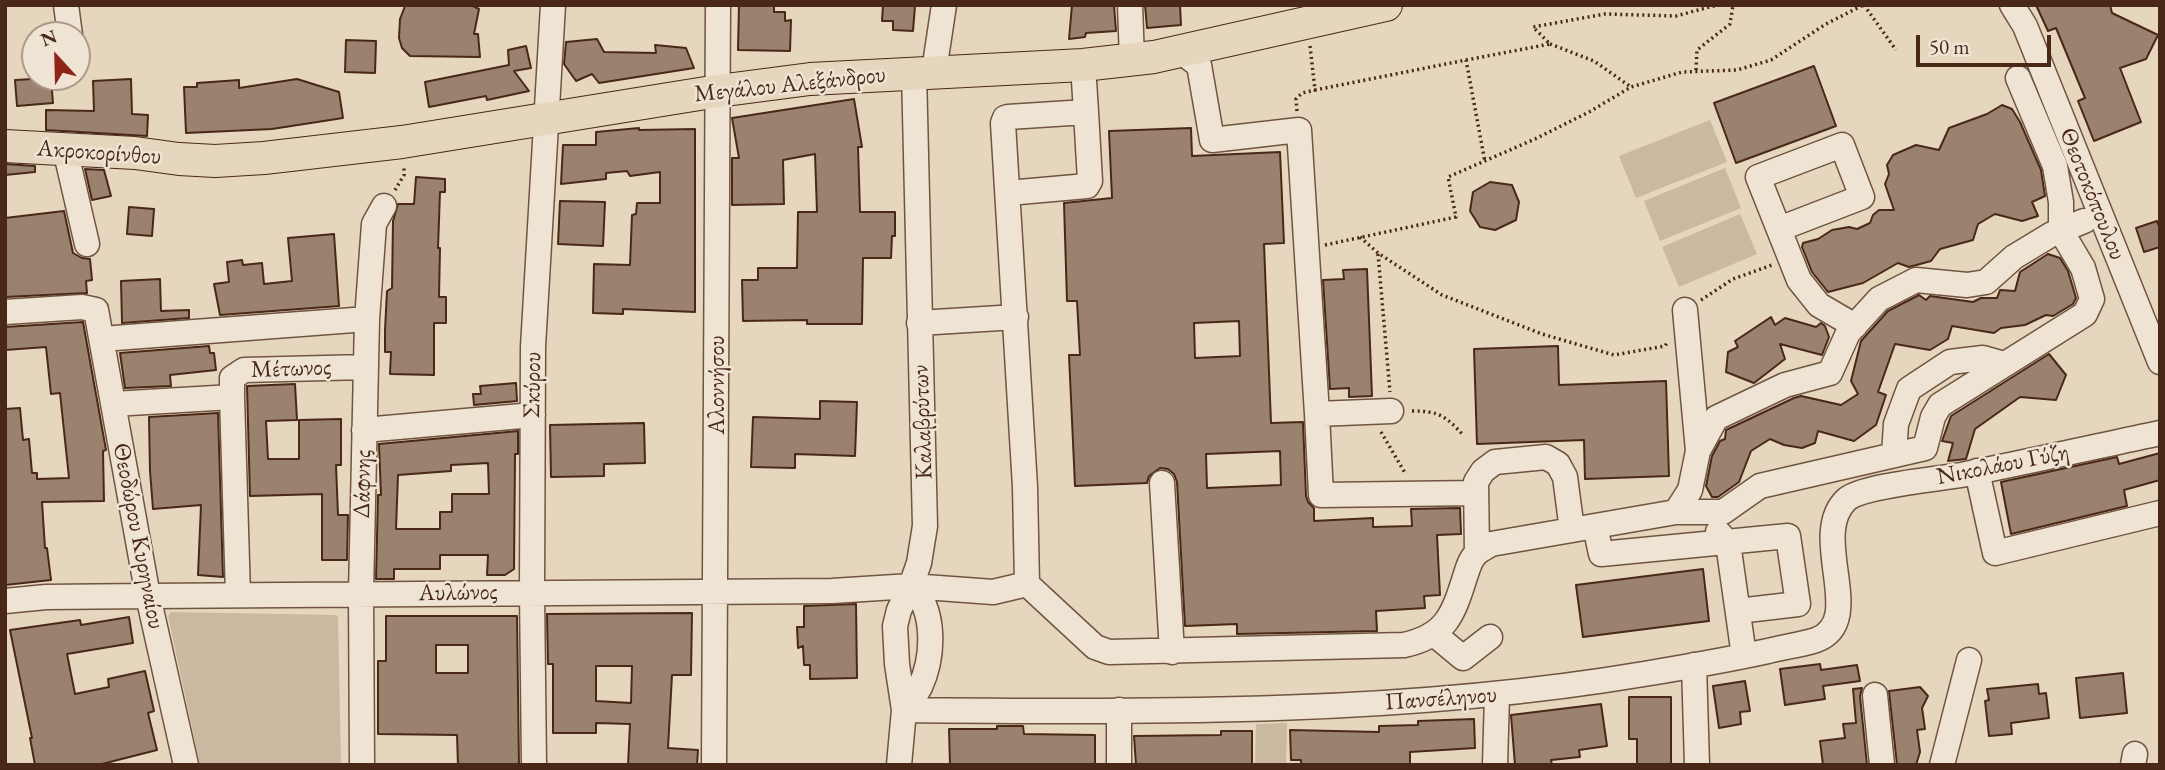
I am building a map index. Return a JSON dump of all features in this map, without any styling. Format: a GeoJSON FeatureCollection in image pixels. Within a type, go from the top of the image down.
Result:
{"type":"FeatureCollection","features":[{"type":"Feature","properties":{"kind":"main road","name":"Μεγάλου Αλεξάνδρου"},"geometry":{"type":"LineString","coordinates":[[193,160],[254,159],[402,142],[718,91],[810,79],[1083,65],[1132,60],[1181,52],[1313,13],[1377,6]]}},
{"type":"Feature","properties":{"kind":"main road","name":"Ακροκορίνθου"},"geometry":{"type":"LineString","coordinates":[[5,146],[135,153],[193,160]]}},
{"type":"Feature","properties":{"kind":"street","name":"Σκύρου"},"geometry":{"type":"LineString","coordinates":[[534,765],[532,592],[535,319],[553,5]]}},
{"type":"Feature","properties":{"kind":"street","name":"Αλοννήσου"},"geometry":{"type":"LineString","coordinates":[[714,765],[718,5]]}},
{"type":"Feature","properties":{"kind":"street","name":"Καλαβρύτων"},"geometry":{"type":"LineString","coordinates":[[899,765],[904,710],[894,638],[899,610],[911,586],[922,551],[925,526],[919,323],[924,72],[944,5]]}},
{"type":"Feature","properties":{"kind":"street"},"geometry":{"type":"LineString","coordinates":[[1130,5],[1132,60]]}},
{"type":"Feature","properties":{"kind":"street","name":"Θεοτοκόπουλου"},"geometry":{"type":"LineString","coordinates":[[2019,12],[2149,308],[2160,362]]}},
{"type":"Feature","properties":{"kind":"street"},"geometry":{"type":"LineString","coordinates":[[1181,52],[1199,65],[1212,140],[1299,130],[1321,495],[1476,493]]}},
{"type":"Feature","properties":{"kind":"street"},"geometry":{"type":"LineString","coordinates":[[1008,193],[1087,186],[1090,181],[1083,65]]}},
{"type":"Feature","properties":{"kind":"street"},"geometry":{"type":"LineString","coordinates":[[1086,112],[1005,118],[1003,123],[1025,487],[1027,584],[1095,647],[1108,652],[1404,645],[1422,641],[1445,624],[1456,606],[1470,562],[1477,553],[1491,544],[1676,512],[1723,512],[1760,486],[1925,448],[1933,417],[1940,405],[2085,314],[2092,299],[2083,268],[2061,231],[2061,202],[2056,166],[2018,78]]}},
{"type":"Feature","properties":{"kind":"street"},"geometry":{"type":"LineString","coordinates":[[65,149],[87,244]]}},
{"type":"Feature","properties":{"kind":"street","name":"Δάφνης"},"geometry":{"type":"LineString","coordinates":[[362,765],[361,594],[367,319],[373,223],[384,206]]}},
{"type":"Feature","properties":{"kind":"street"},"geometry":{"type":"LineString","coordinates":[[1698,451],[1716,418],[1785,385],[1830,373],[1848,333],[1879,299],[1916,280],[1966,285],[1986,282],[2014,257],[2084,220]]}},
{"type":"Feature","properties":{"kind":"street"},"geometry":{"type":"LineString","coordinates":[[1779,229],[1799,280],[1819,305],[1855,326]]}},
{"type":"Feature","properties":{"kind":"street","name":"Θεοδώρου Κυρηναίου"},"geometry":{"type":"LineString","coordinates":[[5,312],[94,308],[98,317],[148,596],[186,765]]}},
{"type":"Feature","properties":{"kind":"street"},"geometry":{"type":"LineString","coordinates":[[1676,512],[1690,490],[1698,451],[1685,310]]}},
{"type":"Feature","properties":{"kind":"street"},"geometry":{"type":"LineString","coordinates":[[919,323],[1016,317]]}},
{"type":"Feature","properties":{"kind":"street"},"geometry":{"type":"LineString","coordinates":[[102,339],[367,319]]}},
{"type":"Feature","properties":{"kind":"street"},"geometry":{"type":"LineString","coordinates":[[1894,455],[1896,424],[1909,389],[1950,362],[1983,358],[2004,364]]}},
{"type":"Feature","properties":{"kind":"street","name":"Μέτωνος"},"geometry":{"type":"LineString","coordinates":[[113,404],[232,397],[232,378],[244,370],[366,367]]}},
{"type":"Feature","properties":{"kind":"street"},"geometry":{"type":"LineString","coordinates":[[232,397],[238,594]]}},
{"type":"Feature","properties":{"kind":"street"},"geometry":{"type":"LineString","coordinates":[[1317,414],[1380,411]]}},
{"type":"Feature","properties":{"kind":"street"},"geometry":{"type":"LineString","coordinates":[[364,430],[533,415]]}},
{"type":"Feature","properties":{"kind":"street","name":"Νικολάου Γύζη"},"geometry":{"type":"LineString","coordinates":[[1848,498],[1864,492],[2160,433]]}},
{"type":"Feature","properties":{"kind":"street"},"geometry":{"type":"LineString","coordinates":[[1477,553],[1476,482],[1483,471],[1495,462],[1546,457],[1558,464],[1584,528],[1601,554],[1788,536],[1798,604],[1738,611]]}},
{"type":"Feature","properties":{"kind":"street"},"geometry":{"type":"LineString","coordinates":[[1977,471],[1995,553],[2160,513]]}},
{"type":"Feature","properties":{"kind":"street"},"geometry":{"type":"LineString","coordinates":[[1162,482],[1172,652]]}},
{"type":"Feature","properties":{"kind":"street","name":"Πανσέληνου"},"geometry":{"type":"LineString","coordinates":[[904,710],[1119,710],[1336,705],[1497,695],[1570,687],[1744,656],[1819,639],[1835,625],[1839,611],[1832,551],[1833,532],[1838,513],[1848,498]]}},
{"type":"Feature","properties":{"kind":"street"},"geometry":{"type":"LineString","coordinates":[[1702,513],[1728,543],[1744,656]]}},
{"type":"Feature","properties":{"kind":"street","name":"Αυλώνος"},"geometry":{"type":"LineString","coordinates":[[5,601],[46,597],[238,594],[832,591],[911,586],[993,592],[1027,584]]}},
{"type":"Feature","properties":{"kind":"street"},"geometry":{"type":"LineString","coordinates":[[904,710],[922,683],[929,649],[927,610],[922,598],[911,586]]}},
{"type":"Feature","properties":{"kind":"street"},"geometry":{"type":"LineString","coordinates":[[1434,634],[1463,658],[1490,637]]}},
{"type":"Feature","properties":{"kind":"street"},"geometry":{"type":"LineString","coordinates":[[1942,765],[1969,660]]}},
{"type":"Feature","properties":{"kind":"street"},"geometry":{"type":"LineString","coordinates":[[1695,665],[1698,765]]}},
{"type":"Feature","properties":{"kind":"street"},"geometry":{"type":"LineString","coordinates":[[1495,765],[1497,695]]}},
{"type":"Feature","properties":{"kind":"street"},"geometry":{"type":"LineString","coordinates":[[1875,695],[1881,765]]}},
{"type":"Feature","properties":{"kind":"street"},"geometry":{"type":"LineString","coordinates":[[1119,710],[1119,765]]}},
{"type":"Feature","properties":{"kind":"path"},"geometry":{"type":"LineString","coordinates":[[1631,87],[1594,61],[1550,44],[1533,27],[1605,15],[1676,16],[1717,5]]}},
{"type":"Feature","properties":{"kind":"path"},"geometry":{"type":"LineString","coordinates":[[1696,70],[1698,50],[1730,24],[1733,5]]}},
{"type":"Feature","properties":{"kind":"path"},"geometry":{"type":"LineString","coordinates":[[1307,248],[1456,217],[1448,177],[1589,112],[1631,87],[1682,72],[1737,70],[1755,66],[1785,53],[1826,24],[1864,5],[1896,50]]}},
{"type":"Feature","properties":{"kind":"path"},"geometry":{"type":"LineString","coordinates":[[1313,13],[1310,43],[1315,90]]}},
{"type":"Feature","properties":{"kind":"path"},"geometry":{"type":"LineString","coordinates":[[1299,130],[1296,99],[1303,93],[1550,44]]}},
{"type":"Feature","properties":{"kind":"path"},"geometry":{"type":"LineString","coordinates":[[1466,60],[1485,162]]}},
{"type":"Feature","properties":{"kind":"path"},"geometry":{"type":"LineString","coordinates":[[384,206],[404,175],[402,142]]}},
{"type":"Feature","properties":{"kind":"path"},"geometry":{"type":"LineString","coordinates":[[1360,237],[1378,253],[1442,295],[1542,334],[1614,355],[1665,346],[1685,310],[1733,279],[1791,259]]}},
{"type":"Feature","properties":{"kind":"path"},"geometry":{"type":"LineString","coordinates":[[1378,253],[1380,411],[1418,494]]}},
{"type":"Feature","properties":{"kind":"path"},"geometry":{"type":"LineString","coordinates":[[1380,411],[1433,411],[1450,421],[1464,436]]}},
{"type":"Feature","properties":{"kind":"shaded area"},"geometry":{"type":"Polygon","coordinates":[[[1710,120],[1727,162],[1636,198],[1619,156],[1710,120]]]}},
{"type":"Feature","properties":{"kind":"shaded area"},"geometry":{"type":"Polygon","coordinates":[[[1725,168],[1741,208],[1660,241],[1644,201],[1725,168]]]}},
{"type":"Feature","properties":{"kind":"shaded area"},"geometry":{"type":"Polygon","coordinates":[[[1740,214],[1757,254],[1679,287],[1662,247],[1740,214]]]}},
{"type":"Feature","properties":{"kind":"shaded area"},"geometry":{"type":"Polygon","coordinates":[[[171,612],[336,615],[341,765],[200,765],[168,616],[171,612]]]}},
{"type":"Feature","properties":{"kind":"shaded area"},"geometry":{"type":"Polygon","coordinates":[[[1287,723],[1286,765],[1255,765],[1256,724],[1287,723]]]}},
{"type":"Feature","properties":{"kind":"building"},"geometry":{"type":"Polygon","coordinates":[[[739,5],[774,5],[774,12],[785,12],[785,21],[791,20],[790,51],[738,50],[739,5]]]}},
{"type":"Feature","properties":{"kind":"building"},"geometry":{"type":"Polygon","coordinates":[[[883,5],[915,6],[913,31],[893,30],[893,21],[882,21],[883,5]]]}},
{"type":"Feature","properties":{"kind":"building"},"geometry":{"type":"Polygon","coordinates":[[[1072,5],[1114,5],[1116,31],[1086,33],[1085,37],[1069,39],[1072,5]]]}},
{"type":"Feature","properties":{"kind":"building"},"geometry":{"type":"Polygon","coordinates":[[[1145,5],[1180,5],[1181,25],[1147,28],[1145,5]]]}},
{"type":"Feature","properties":{"kind":"building"},"geometry":{"type":"Polygon","coordinates":[[[2036,5],[2110,5],[2112,13],[2158,35],[2146,59],[2120,68],[2141,122],[2094,141],[2078,101],[2085,98],[2056,28],[2048,31],[2036,5]]]}},
{"type":"Feature","properties":{"kind":"building"},"geometry":{"type":"Polygon","coordinates":[[[405,6],[473,6],[479,9],[474,34],[478,34],[480,57],[410,56],[402,48],[399,38],[400,19],[405,6]]]}},
{"type":"Feature","properties":{"kind":"building"},"geometry":{"type":"Polygon","coordinates":[[[597,39],[604,52],[656,53],[655,45],[686,48],[694,68],[599,83],[592,74],[576,81],[564,64],[566,42],[597,39]]]}},
{"type":"Feature","properties":{"kind":"building"},"geometry":{"type":"Polygon","coordinates":[[[346,40],[376,41],[375,73],[345,72],[346,40]]]}},
{"type":"Feature","properties":{"kind":"building"},"geometry":{"type":"Polygon","coordinates":[[[526,46],[531,68],[514,71],[529,91],[487,100],[486,96],[429,107],[425,82],[509,65],[508,50],[526,46]]]}},
{"type":"Feature","properties":{"kind":"building"},"geometry":{"type":"Polygon","coordinates":[[[1814,66],[1836,126],[1736,163],[1714,103],[1814,66]]]}},
{"type":"Feature","properties":{"kind":"building"},"geometry":{"type":"Polygon","coordinates":[[[131,79],[132,114],[148,115],[147,136],[46,130],[46,110],[94,111],[93,81],[131,79]]]}},
{"type":"Feature","properties":{"kind":"building"},"geometry":{"type":"Polygon","coordinates":[[[297,79],[339,92],[343,118],[272,129],[186,133],[184,87],[197,87],[197,83],[239,80],[239,88],[297,79]]]}},
{"type":"Feature","properties":{"kind":"building"},"geometry":{"type":"Polygon","coordinates":[[[15,80],[21,80],[21,91],[52,91],[53,103],[17,106],[15,80]]]}},
{"type":"Feature","properties":{"kind":"building"},"geometry":{"type":"Polygon","coordinates":[[[854,99],[862,147],[858,147],[860,212],[895,212],[891,258],[863,258],[862,324],[807,324],[807,320],[743,321],[742,280],[758,280],[758,268],[797,268],[798,212],[817,212],[815,154],[783,160],[784,204],[732,205],[732,158],[739,158],[732,118],[854,99]]]}},
{"type":"Feature","properties":{"kind":"building"},"geometry":{"type":"Polygon","coordinates":[[[2002,105],[2012,109],[2020,122],[2041,170],[2045,196],[2032,202],[2038,216],[2022,221],[1995,214],[1978,224],[1973,240],[1940,249],[1931,261],[1909,267],[1898,263],[1863,283],[1828,292],[1812,272],[1802,247],[1803,243],[1818,239],[1832,230],[1849,227],[1857,229],[1870,223],[1879,210],[1894,210],[1885,184],[1889,174],[1887,165],[1893,155],[1916,145],[1939,150],[1949,128],[1987,114],[2002,105]]]}},
{"type":"Feature","properties":{"kind":"building"},"geometry":{"type":"Polygon","coordinates":[[[639,128],[695,129],[695,312],[623,309],[623,314],[593,313],[594,264],[630,265],[632,215],[636,214],[637,203],[660,203],[660,172],[630,176],[627,171],[606,173],[606,179],[561,184],[563,145],[596,145],[596,132],[639,128]]]}},
{"type":"Feature","properties":{"kind":"building"},"geometry":{"type":"Polygon","coordinates":[[[1191,128],[1192,156],[1280,152],[1284,243],[1264,244],[1271,423],[1303,422],[1306,496],[1314,508],[1314,521],[1373,518],[1373,527],[1412,526],[1411,509],[1460,508],[1461,534],[1437,535],[1440,595],[1424,596],[1425,608],[1376,611],[1377,631],[1237,634],[1237,624],[1185,626],[1177,482],[1174,474],[1168,469],[1160,468],[1149,476],[1147,483],[1075,486],[1069,355],[1080,355],[1077,301],[1067,301],[1064,203],[1112,198],[1109,131],[1191,128]],[[1239,321],[1194,323],[1195,358],[1240,356],[1239,321]],[[1280,451],[1206,454],[1207,488],[1281,485],[1280,451]]]}},
{"type":"Feature","properties":{"kind":"building"},"geometry":{"type":"Polygon","coordinates":[[[5,164],[35,166],[35,172],[5,175],[5,164]]]}},
{"type":"Feature","properties":{"kind":"building"},"geometry":{"type":"Polygon","coordinates":[[[85,169],[104,170],[111,196],[92,200],[85,169]]]}},
{"type":"Feature","properties":{"kind":"building"},"geometry":{"type":"Polygon","coordinates":[[[416,177],[445,179],[445,192],[440,192],[438,248],[439,297],[446,297],[446,323],[434,323],[434,375],[390,374],[391,352],[385,352],[387,291],[392,288],[393,221],[398,204],[414,204],[416,177]]]}},
{"type":"Feature","properties":{"kind":"building"},"geometry":{"type":"Polygon","coordinates":[[[1490,182],[1512,185],[1519,202],[1516,220],[1495,230],[1480,227],[1470,211],[1473,192],[1490,182]]]}},
{"type":"Feature","properties":{"kind":"building"},"geometry":{"type":"Polygon","coordinates":[[[560,201],[605,202],[603,246],[558,244],[560,201]]]}},
{"type":"Feature","properties":{"kind":"building"},"geometry":{"type":"Polygon","coordinates":[[[129,207],[154,209],[152,236],[127,234],[129,207]]]}},
{"type":"Feature","properties":{"kind":"building"},"geometry":{"type":"Polygon","coordinates":[[[64,211],[73,253],[90,259],[92,280],[86,281],[87,293],[5,297],[5,218],[64,211]]]}},
{"type":"Feature","properties":{"kind":"building"},"geometry":{"type":"Polygon","coordinates":[[[2157,221],[2160,247],[2144,252],[2136,228],[2157,221]]]}},
{"type":"Feature","properties":{"kind":"building"},"geometry":{"type":"Polygon","coordinates":[[[334,234],[339,306],[220,315],[214,284],[229,282],[227,262],[242,260],[243,265],[262,263],[264,284],[292,281],[288,238],[334,234]]]}},
{"type":"Feature","properties":{"kind":"building"},"geometry":{"type":"Polygon","coordinates":[[[2048,254],[2060,258],[2068,271],[2076,298],[2073,304],[2053,316],[2046,315],[2025,325],[2001,328],[1994,333],[1952,326],[1948,339],[1930,350],[1895,344],[1878,392],[1886,395],[1876,425],[1854,441],[1818,431],[1815,443],[1802,448],[1770,439],[1751,451],[1739,482],[1718,497],[1712,497],[1706,486],[1712,456],[1720,441],[1725,439],[1726,430],[1801,396],[1841,405],[1858,394],[1851,381],[1861,341],[1888,311],[1919,295],[1926,300],[1930,296],[1973,302],[1981,298],[1997,298],[2000,290],[2015,291],[2020,272],[2048,254]]]}},
{"type":"Feature","properties":{"kind":"building"},"geometry":{"type":"Polygon","coordinates":[[[1367,269],[1372,396],[1349,397],[1349,388],[1330,389],[1323,280],[1344,279],[1343,270],[1367,269]]]}},
{"type":"Feature","properties":{"kind":"building"},"geometry":{"type":"Polygon","coordinates":[[[160,279],[161,311],[189,310],[189,318],[122,323],[121,281],[160,279]]]}},
{"type":"Feature","properties":{"kind":"building"},"geometry":{"type":"Polygon","coordinates":[[[1771,317],[1775,325],[1785,318],[1816,327],[1821,323],[1829,337],[1822,355],[1780,344],[1785,359],[1754,383],[1726,372],[1728,352],[1738,347],[1735,341],[1771,317]]]}},
{"type":"Feature","properties":{"kind":"building"},"geometry":{"type":"Polygon","coordinates":[[[83,322],[106,450],[103,451],[104,501],[42,502],[45,548],[51,580],[5,585],[5,409],[20,408],[23,440],[29,439],[32,473],[37,473],[37,479],[69,478],[60,393],[51,394],[46,347],[5,350],[5,327],[83,322]]]}},
{"type":"Feature","properties":{"kind":"building"},"geometry":{"type":"Polygon","coordinates":[[[209,346],[210,353],[214,353],[216,370],[170,375],[171,386],[125,388],[120,353],[209,346]]]}},
{"type":"Feature","properties":{"kind":"building"},"geometry":{"type":"Polygon","coordinates":[[[1558,346],[1559,385],[1666,381],[1669,476],[1585,479],[1584,440],[1477,444],[1474,349],[1558,346]]]}},
{"type":"Feature","properties":{"kind":"building"},"geometry":{"type":"Polygon","coordinates":[[[2049,354],[2066,375],[2056,400],[2020,397],[1975,429],[1966,459],[1948,461],[1953,443],[1942,441],[1951,416],[2049,354]]]}},
{"type":"Feature","properties":{"kind":"building"},"geometry":{"type":"Polygon","coordinates":[[[516,383],[517,401],[474,405],[473,394],[481,394],[480,386],[516,383]]]}},
{"type":"Feature","properties":{"kind":"building"},"geometry":{"type":"Polygon","coordinates":[[[295,384],[297,420],[266,421],[268,459],[299,459],[299,420],[341,419],[341,465],[336,465],[338,515],[348,515],[347,560],[322,560],[322,494],[250,496],[247,386],[295,384]]]}},
{"type":"Feature","properties":{"kind":"building"},"geometry":{"type":"Polygon","coordinates":[[[820,401],[857,402],[855,456],[795,454],[795,468],[751,467],[753,417],[820,419],[820,401]]]}},
{"type":"Feature","properties":{"kind":"building"},"geometry":{"type":"Polygon","coordinates":[[[218,413],[223,577],[198,575],[201,505],[153,509],[150,471],[149,417],[218,413]]]}},
{"type":"Feature","properties":{"kind":"building"},"geometry":{"type":"Polygon","coordinates":[[[644,423],[645,463],[604,464],[604,476],[551,477],[550,425],[644,423]]]}},
{"type":"Feature","properties":{"kind":"building"},"geometry":{"type":"Polygon","coordinates":[[[518,431],[518,454],[515,454],[514,569],[505,575],[487,575],[488,555],[440,555],[440,569],[394,569],[394,579],[376,579],[378,495],[381,495],[379,444],[518,431]],[[488,463],[451,465],[451,471],[398,475],[396,529],[440,529],[440,512],[452,512],[452,494],[489,494],[488,463]]]}},
{"type":"Feature","properties":{"kind":"building"},"geometry":{"type":"Polygon","coordinates":[[[2160,453],[2160,480],[2124,490],[2127,506],[2011,534],[2001,482],[2117,457],[2119,464],[2160,453]]]}},
{"type":"Feature","properties":{"kind":"building"},"geometry":{"type":"Polygon","coordinates":[[[1703,569],[1709,621],[1583,637],[1576,585],[1703,569]]]}},
{"type":"Feature","properties":{"kind":"building"},"geometry":{"type":"Polygon","coordinates":[[[856,604],[857,678],[810,679],[810,665],[804,665],[803,646],[798,648],[797,627],[804,627],[804,606],[856,604]]]}},
{"type":"Feature","properties":{"kind":"building"},"geometry":{"type":"Polygon","coordinates":[[[692,613],[691,675],[672,675],[668,748],[698,750],[697,765],[628,765],[630,724],[596,723],[596,733],[553,733],[553,664],[548,664],[547,614],[692,613]],[[596,666],[596,701],[631,703],[632,666],[596,666]]]}},
{"type":"Feature","properties":{"kind":"building"},"geometry":{"type":"Polygon","coordinates":[[[386,616],[517,616],[519,765],[458,765],[457,735],[378,734],[378,661],[386,661],[386,616]],[[436,645],[436,673],[468,673],[468,645],[436,645]]]}},
{"type":"Feature","properties":{"kind":"building"},"geometry":{"type":"Polygon","coordinates":[[[129,617],[133,643],[67,654],[75,694],[109,687],[108,679],[145,671],[154,711],[148,713],[157,750],[98,765],[35,765],[10,630],[80,620],[81,625],[129,617]]]}},
{"type":"Feature","properties":{"kind":"building"},"geometry":{"type":"Polygon","coordinates":[[[1820,664],[1821,670],[1857,665],[1860,681],[1823,686],[1825,699],[1785,705],[1780,669],[1820,664]]]}},
{"type":"Feature","properties":{"kind":"building"},"geometry":{"type":"Polygon","coordinates":[[[2123,673],[2127,713],[2080,718],[2076,678],[2123,673]]]}},
{"type":"Feature","properties":{"kind":"building"},"geometry":{"type":"Polygon","coordinates":[[[1745,681],[1750,711],[1740,712],[1741,724],[1719,728],[1713,686],[1745,681]]]}},
{"type":"Feature","properties":{"kind":"building"},"geometry":{"type":"Polygon","coordinates":[[[2038,684],[2039,694],[2046,693],[2049,718],[2011,723],[2012,734],[1989,736],[1985,701],[1989,700],[1987,689],[2038,684]]]}},
{"type":"Feature","properties":{"kind":"building"},"geometry":{"type":"Polygon","coordinates":[[[1920,687],[1928,696],[1922,708],[1925,729],[1917,730],[1920,752],[1916,765],[1897,765],[1889,691],[1920,687]]]}},
{"type":"Feature","properties":{"kind":"building"},"geometry":{"type":"Polygon","coordinates":[[[1862,688],[1860,696],[1867,765],[1823,765],[1820,741],[1845,738],[1843,724],[1856,723],[1853,689],[1862,688]]]}},
{"type":"Feature","properties":{"kind":"building"},"geometry":{"type":"Polygon","coordinates":[[[1629,697],[1671,697],[1671,765],[1637,765],[1637,739],[1629,739],[1629,697]]]}},
{"type":"Feature","properties":{"kind":"building"},"geometry":{"type":"Polygon","coordinates":[[[1601,704],[1607,746],[1579,750],[1580,757],[1551,760],[1552,765],[1515,765],[1511,715],[1601,704]]]}},
{"type":"Feature","properties":{"kind":"building"},"geometry":{"type":"Polygon","coordinates":[[[1474,719],[1475,748],[1410,752],[1410,765],[1301,765],[1301,760],[1291,760],[1290,730],[1379,732],[1379,726],[1418,725],[1418,721],[1474,719]]]}},
{"type":"Feature","properties":{"kind":"building"},"geometry":{"type":"Polygon","coordinates":[[[997,726],[1023,726],[1024,734],[1095,735],[1095,765],[950,765],[949,729],[997,729],[997,726]]]}},
{"type":"Feature","properties":{"kind":"building"},"geometry":{"type":"Polygon","coordinates":[[[1221,731],[1252,731],[1252,765],[1136,765],[1134,736],[1221,735],[1221,731]]]}}]}
